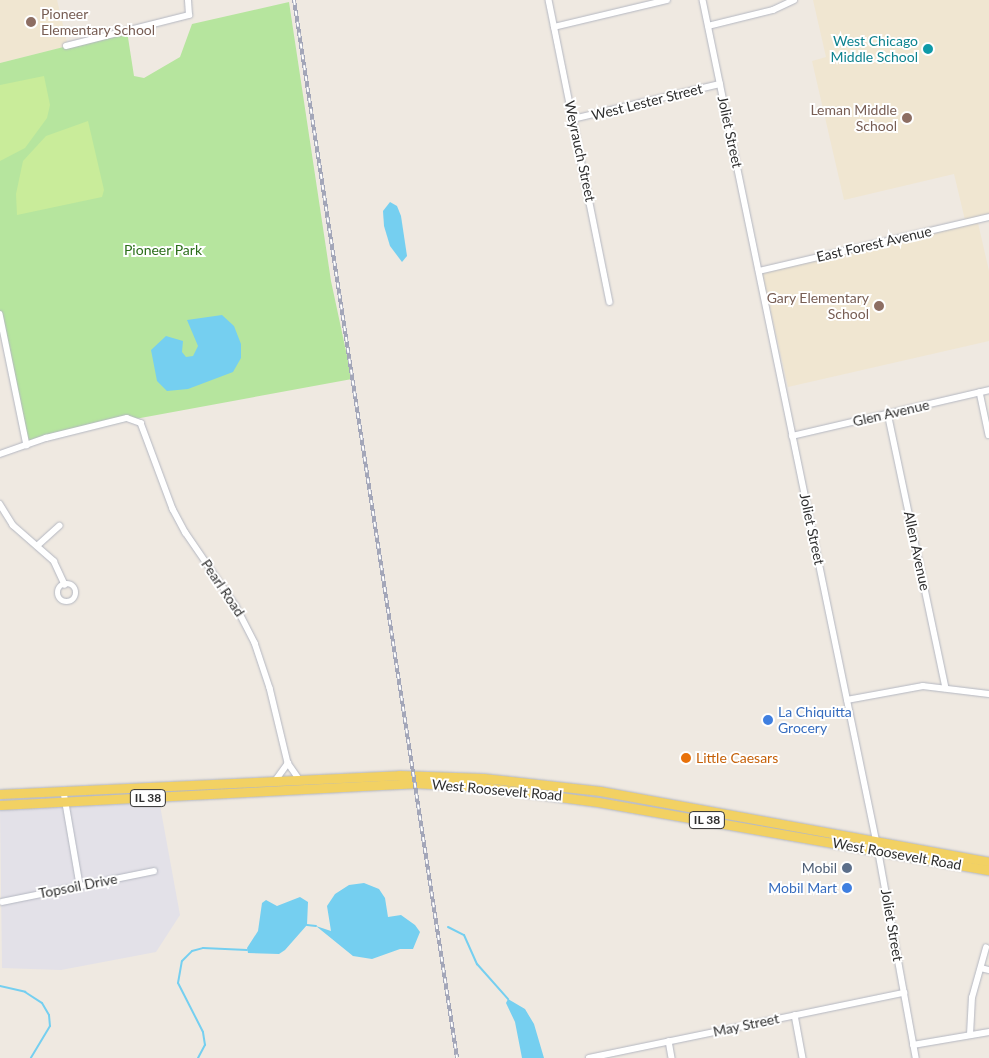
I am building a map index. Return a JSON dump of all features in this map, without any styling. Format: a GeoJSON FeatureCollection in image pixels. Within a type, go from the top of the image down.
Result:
{"type":"FeatureCollection","features":[{"type":"Feature","properties":{"kind":"main road","name":"West Roosevelt Road"},"geometry":{"type":"LineString","coordinates":[[0,794],[423,775],[528,782],[877,844],[989,870]]}},
{"type":"Feature","properties":{"kind":"main road","name":"West Roosevelt Road"},"geometry":{"type":"LineString","coordinates":[[0,805],[423,784],[552,794],[989,862]]}},
{"type":"Feature","properties":{"kind":"street"},"geometry":{"type":"LineString","coordinates":[[66,46],[189,15],[188,0]]}},
{"type":"Feature","properties":{"kind":"street","name":"Weyrauch Street"},"geometry":{"type":"LineString","coordinates":[[549,0],[610,302]]}},
{"type":"Feature","properties":{"kind":"street"},"geometry":{"type":"LineString","coordinates":[[554,27],[667,0]]}},
{"type":"Feature","properties":{"kind":"street","name":"Joliet Street"},"geometry":{"type":"LineString","coordinates":[[703,0],[877,844],[916,1058]]}},
{"type":"Feature","properties":{"kind":"street"},"geometry":{"type":"LineString","coordinates":[[708,26],[774,10],[794,0]]}},
{"type":"Feature","properties":{"kind":"street","name":"West Lester Street"},"geometry":{"type":"LineString","coordinates":[[573,119],[720,84]]}},
{"type":"Feature","properties":{"kind":"street","name":"East Forest Avenue"},"geometry":{"type":"LineString","coordinates":[[759,271],[989,218]]}},
{"type":"Feature","properties":{"kind":"street"},"geometry":{"type":"LineString","coordinates":[[0,314],[27,445],[0,454]]}},
{"type":"Feature","properties":{"kind":"street","name":"Glen Avenue"},"geometry":{"type":"LineString","coordinates":[[792,436],[989,390]]}},
{"type":"Feature","properties":{"kind":"street"},"geometry":{"type":"LineString","coordinates":[[980,392],[989,434]]}},
{"type":"Feature","properties":{"kind":"street","name":"Allen Avenue"},"geometry":{"type":"LineString","coordinates":[[888,413],[946,688]]}},
{"type":"Feature","properties":{"kind":"street","name":"Pearl Road"},"geometry":{"type":"LineString","coordinates":[[27,445],[126,418],[139,421],[173,509],[186,533],[236,606],[255,643],[272,695],[288,764],[299,780]]}},
{"type":"Feature","properties":{"kind":"street"},"geometry":{"type":"LineString","coordinates":[[0,504],[13,525],[54,561],[65,585]]}},
{"type":"Feature","properties":{"kind":"street"},"geometry":{"type":"LineString","coordinates":[[37,546],[59,526]]}},
{"type":"Feature","properties":{"kind":"street"},"geometry":{"type":"LineString","coordinates":[[847,700],[912,686],[946,688],[989,694]]}},
{"type":"Feature","properties":{"kind":"street"},"geometry":{"type":"LineString","coordinates":[[275,781],[288,764]]}},
{"type":"Feature","properties":{"kind":"street"},"geometry":{"type":"LineString","coordinates":[[64,792],[80,885]]}},
{"type":"Feature","properties":{"kind":"street","name":"Topsoil Drive"},"geometry":{"type":"LineString","coordinates":[[2,902],[80,885],[154,872]]}},
{"type":"Feature","properties":{"kind":"street"},"geometry":{"type":"LineString","coordinates":[[970,1035],[969,1015],[986,948]]}},
{"type":"Feature","properties":{"kind":"street"},"geometry":{"type":"LineString","coordinates":[[980,968],[989,970]]}},
{"type":"Feature","properties":{"kind":"street","name":"May Street"},"geometry":{"type":"LineString","coordinates":[[590,1058],[904,993]]}},
{"type":"Feature","properties":{"kind":"street"},"geometry":{"type":"LineString","coordinates":[[795,1015],[803,1058]]}},
{"type":"Feature","properties":{"kind":"street"},"geometry":{"type":"LineString","coordinates":[[913,1045],[989,1032]]}},
{"type":"Feature","properties":{"kind":"street"},"geometry":{"type":"LineString","coordinates":[[669,1041],[672,1058]]}},
{"type":"Feature","properties":{"kind":"shaded area","name":"Pioneer Elementary School"},"geometry":{"type":"Polygon","coordinates":[[[0,0],[57,0],[68,46],[0,63],[0,0]]]}},
{"type":"Feature","properties":{"kind":"shaded area","name":"Leman Middle School"},"geometry":{"type":"Polygon","coordinates":[[[813,0],[989,0],[989,215],[965,220],[954,174],[844,200],[812,61],[826,57],[813,0]]]}},
{"type":"Feature","properties":{"kind":"shaded area","name":"Gary Elementary School"},"geometry":{"type":"Polygon","coordinates":[[[978,223],[989,271],[989,341],[788,387],[762,272],[978,223]]]}},
{"type":"Feature","properties":{"kind":"shaded area"},"geometry":{"type":"Polygon","coordinates":[[[159,800],[180,915],[156,952],[61,970],[2,968],[0,806],[159,800]]]}},
{"type":"Feature","properties":{"kind":"green space","name":"Pioneer Park"},"geometry":{"type":"Polygon","coordinates":[[[289,2],[331,281],[352,379],[135,419],[27,445],[0,314],[0,63],[127,31],[134,76],[144,78],[180,57],[192,24],[289,2]]]}},
{"type":"Feature","properties":{"kind":"green space"},"geometry":{"type":"Polygon","coordinates":[[[44,76],[50,105],[47,118],[25,148],[0,161],[0,85],[44,76]]]}},
{"type":"Feature","properties":{"kind":"green space"},"geometry":{"type":"Polygon","coordinates":[[[88,121],[104,190],[102,197],[17,215],[16,194],[23,161],[46,136],[88,121]]]}},
{"type":"Feature","properties":{"kind":"water"},"geometry":{"type":"Polygon","coordinates":[[[390,202],[397,206],[401,216],[407,256],[402,262],[390,246],[384,226],[383,211],[390,202]]]}},
{"type":"Feature","properties":{"kind":"water"},"geometry":{"type":"Polygon","coordinates":[[[222,315],[234,326],[241,344],[241,358],[233,372],[188,389],[167,391],[157,381],[151,350],[166,336],[183,341],[182,352],[186,357],[193,356],[198,346],[187,320],[222,315]]]}},
{"type":"Feature","properties":{"kind":"water"},"geometry":{"type":"Polygon","coordinates":[[[364,883],[379,889],[385,898],[388,917],[401,915],[415,925],[420,932],[413,949],[400,949],[372,959],[353,956],[316,926],[331,931],[327,906],[335,894],[349,885],[364,883]]]}},
{"type":"Feature","properties":{"kind":"water"},"geometry":{"type":"Polygon","coordinates":[[[300,897],[308,902],[307,925],[285,950],[279,954],[248,953],[247,948],[258,931],[262,903],[266,900],[277,906],[300,897]]]}},
{"type":"Feature","properties":{"kind":"water"},"geometry":{"type":"Polygon","coordinates":[[[508,999],[525,1009],[534,1024],[544,1058],[522,1058],[515,1022],[506,1003],[508,999]]]}},
{"type":"Feature","properties":{"kind":"waterway"},"geometry":{"type":"LineString","coordinates":[[307,925],[316,926]]}},
{"type":"Feature","properties":{"kind":"waterway"},"geometry":{"type":"LineString","coordinates":[[448,927],[464,935],[477,964],[508,999]]}},
{"type":"Feature","properties":{"kind":"waterway"},"geometry":{"type":"LineString","coordinates":[[198,1058],[205,1045],[203,1032],[178,983],[182,961],[192,951],[203,948],[247,950]]}},
{"type":"Feature","properties":{"kind":"waterway"},"geometry":{"type":"LineString","coordinates":[[0,986],[25,992],[42,1003],[49,1015],[50,1026],[31,1058]]}},
{"type":"Feature","properties":{"kind":"railway"},"geometry":{"type":"LineString","coordinates":[[294,0],[457,1058]]}},
{"type":"Feature","properties":{"kind":"place","name":"Pioneer Elementary School"},"geometry":{"type":"Point","coordinates":[31,22]}},
{"type":"Feature","properties":{"kind":"place","name":"West Chicago Middle School"},"geometry":{"type":"Point","coordinates":[928,49]}},
{"type":"Feature","properties":{"kind":"place","name":"Leman Middle School"},"geometry":{"type":"Point","coordinates":[907,118]}},
{"type":"Feature","properties":{"kind":"place","name":"Gary Elementary School"},"geometry":{"type":"Point","coordinates":[879,306]}},
{"type":"Feature","properties":{"kind":"place","name":"La Chiquitta Grocery"},"geometry":{"type":"Point","coordinates":[768,720]}},
{"type":"Feature","properties":{"kind":"place","name":"Little Caesars"},"geometry":{"type":"Point","coordinates":[686,758]}},
{"type":"Feature","properties":{"kind":"place","name":"Mobil"},"geometry":{"type":"Point","coordinates":[847,868]}},
{"type":"Feature","properties":{"kind":"place","name":"Mobil Mart"},"geometry":{"type":"Point","coordinates":[847,888]}}]}
